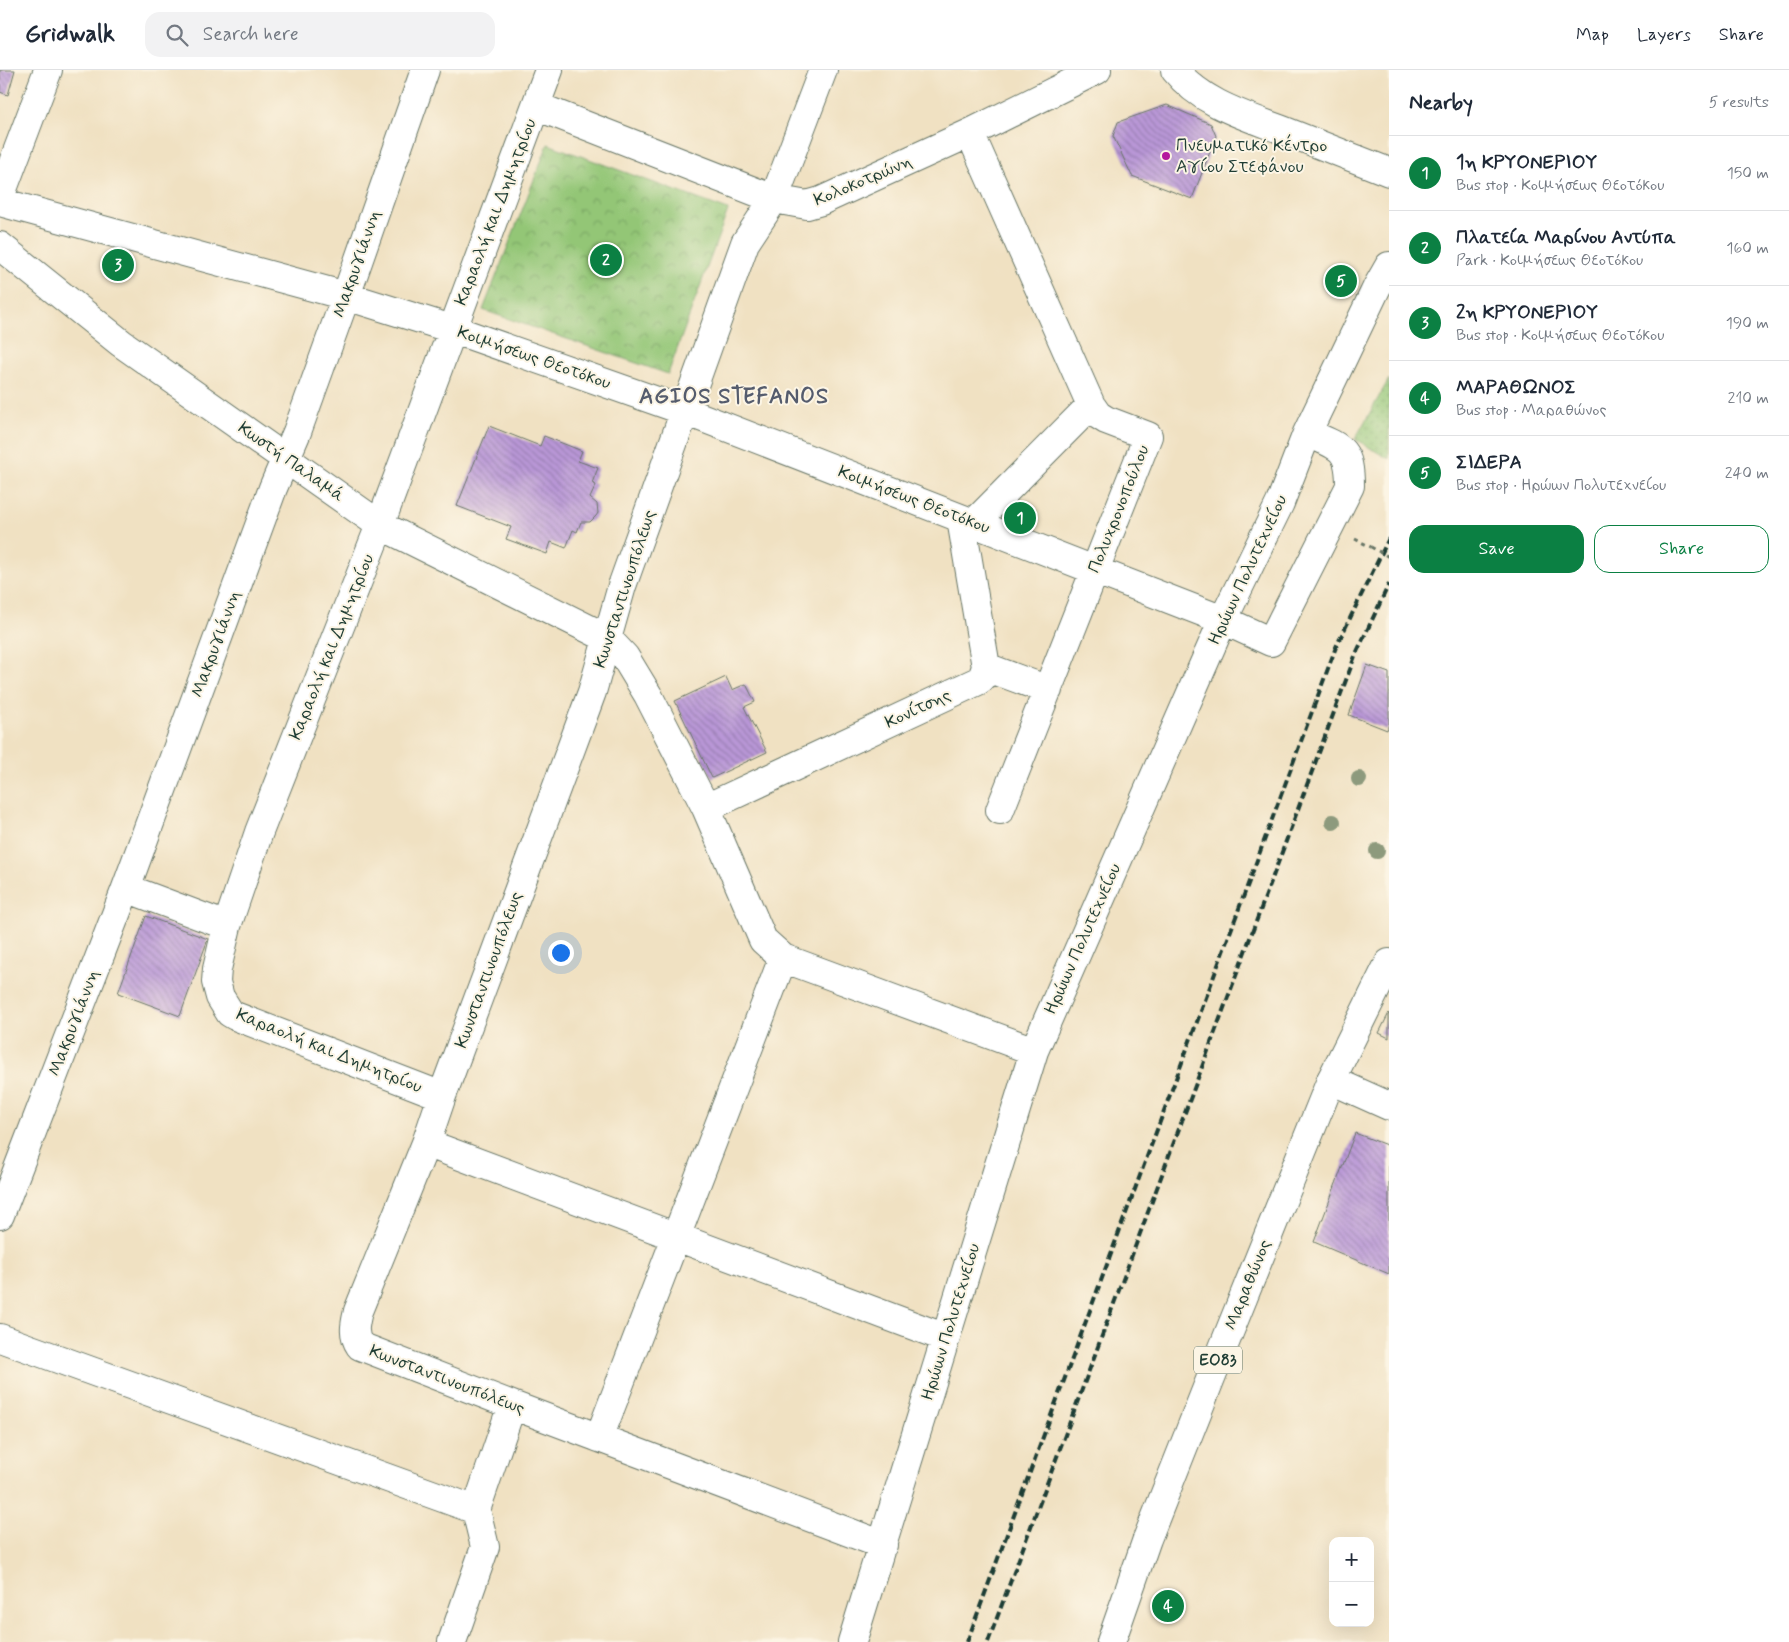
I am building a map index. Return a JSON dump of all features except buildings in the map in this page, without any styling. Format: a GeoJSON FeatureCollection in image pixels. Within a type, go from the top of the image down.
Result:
{"type":"FeatureCollection","features":[{"type":"Feature","properties":{"kind":"street"},"geometry":{"type":"LineString","coordinates":[[0,197],[48,70]]}},
{"type":"Feature","properties":{"kind":"street","name":"Μακρυγιάννη"},"geometry":{"type":"LineString","coordinates":[[0,1215],[126,888],[273,488],[286,458],[346,296],[425,70]]}},
{"type":"Feature","properties":{"kind":"street","name":"Καραολή και Δημητρίου"},"geometry":{"type":"LineString","coordinates":[[442,1096],[230,1013],[220,997],[216,982],[217,969],[227,926],[259,832],[380,525],[549,70]]}},
{"type":"Feature","properties":{"kind":"street","name":"Κωνσταντινουπόλεως"},"geometry":{"type":"LineString","coordinates":[[823,70],[774,199],[745,243],[622,586],[592,692],[426,1143],[354,1325],[356,1339],[360,1346],[512,1406],[883,1545]]}},
{"type":"Feature","properties":{"kind":"street","name":"Κολοκοτρώνη"},"geometry":{"type":"LineString","coordinates":[[536,106],[774,199],[807,205],[821,201],[970,133],[1097,70]]}},
{"type":"Feature","properties":{"kind":"street"},"geometry":{"type":"LineString","coordinates":[[1175,70],[1192,88],[1207,98],[1389,172]]}},
{"type":"Feature","properties":{"kind":"street","name":"Πολυχρονοπούλου"},"geometry":{"type":"LineString","coordinates":[[970,133],[1091,405],[1098,415],[1106,420],[1148,436],[1000,810]]}},
{"type":"Feature","properties":{"kind":"street","name":"Κοιμήσεως Θεοτόκου"},"geometry":{"type":"LineString","coordinates":[[0,202],[346,296],[452,329],[685,411],[1223,620],[1271,642],[1350,486],[1350,469],[1347,456],[1338,446],[1307,433]]}},
{"type":"Feature","properties":{"kind":"street","name":"Κωστή Παλαμά"},"geometry":{"type":"LineString","coordinates":[[0,246],[121,343],[380,525],[608,638]]}},
{"type":"Feature","properties":{"kind":"street","name":"Ηρώων Πολυτεχνείου"},"geometry":{"type":"LineString","coordinates":[[852,1642],[1034,1051],[1223,620],[1280,503],[1307,433],[1377,287],[1389,266]]}},
{"type":"Feature","properties":{"kind":"street"},"geometry":{"type":"LineString","coordinates":[[1048,690],[986,667],[968,521],[1091,405]]}},
{"type":"Feature","properties":{"kind":"street"},"geometry":{"type":"LineString","coordinates":[[608,638],[625,657],[648,695],[706,808],[763,940],[783,958],[1034,1051]]}},
{"type":"Feature","properties":{"kind":"street","name":"Κονίτσης"},"geometry":{"type":"LineString","coordinates":[[706,808],[978,681],[982,678],[986,667]]}},
{"type":"Feature","properties":{"kind":"street"},"geometry":{"type":"LineString","coordinates":[[126,888],[227,926]]}},
{"type":"Feature","properties":{"kind":"street"},"geometry":{"type":"LineString","coordinates":[[599,1438],[783,958]]}},
{"type":"Feature","properties":{"kind":"street","name":"Μαραθώνος"},"geometry":{"type":"LineString","coordinates":[[1111,1642],[1147,1539],[1331,1080],[1389,963]]}},
{"type":"Feature","properties":{"kind":"street"},"geometry":{"type":"LineString","coordinates":[[1331,1080],[1389,1106]]}},
{"type":"Feature","properties":{"kind":"street"},"geometry":{"type":"LineString","coordinates":[[426,1143],[946,1338]]}},
{"type":"Feature","properties":{"kind":"street"},"geometry":{"type":"LineString","coordinates":[[0,1338],[476,1510]]}},
{"type":"Feature","properties":{"kind":"street"},"geometry":{"type":"LineString","coordinates":[[452,1642],[485,1547],[476,1510],[512,1406]]}},
{"type":"Feature","properties":{"kind":"path"},"geometry":{"type":"LineString","coordinates":[[1371,547],[1389,557]]}},
{"type":"Feature","properties":{"kind":"green space"},"geometry":{"type":"Polygon","coordinates":[[[548,144],[728,210],[668,374],[483,310],[548,144]]]}},
{"type":"Feature","properties":{"kind":"green space"},"geometry":{"type":"Polygon","coordinates":[[[1389,379],[1389,459],[1355,439],[1389,379]]]}},
{"type":"Feature","properties":{"kind":"railway"},"geometry":{"type":"LineString","coordinates":[[967,1642],[1336,647],[1389,538]]}},
{"type":"Feature","properties":{"kind":"railway"},"geometry":{"type":"LineString","coordinates":[[988,1642],[1355,656],[1389,584]]}},
{"type":"Feature","properties":{"kind":"place","name":"Πνευματικό Κέντρο Αγίου Στεφάνου"},"geometry":{"type":"Point","coordinates":[1166,156]}},
{"type":"Feature","properties":{"kind":"place","name":"Πλατεία Μαρίνου Αντύπα"},"geometry":{"type":"Point","coordinates":[606,260]}},
{"type":"Feature","properties":{"kind":"place","name":"2η ΚΡΥΟΝΕΡΙΟΥ"},"geometry":{"type":"Point","coordinates":[118,265]}},
{"type":"Feature","properties":{"kind":"place","name":"ΣΙΔΕΡΑ"},"geometry":{"type":"Point","coordinates":[1341,281]}},
{"type":"Feature","properties":{"kind":"place","name":"1η ΚΡΥΟΝΕΡΙΟΥ"},"geometry":{"type":"Point","coordinates":[1020,518]}},
{"type":"Feature","properties":{"kind":"place","name":"ΜΑΡΑΘΩΝΟΣ"},"geometry":{"type":"Point","coordinates":[1168,1606]}},
{"type":"Feature","properties":{"kind":"district","name":"AGIOS STEFANOS"},"geometry":{"type":"Point","coordinates":[734,397]}}]}
